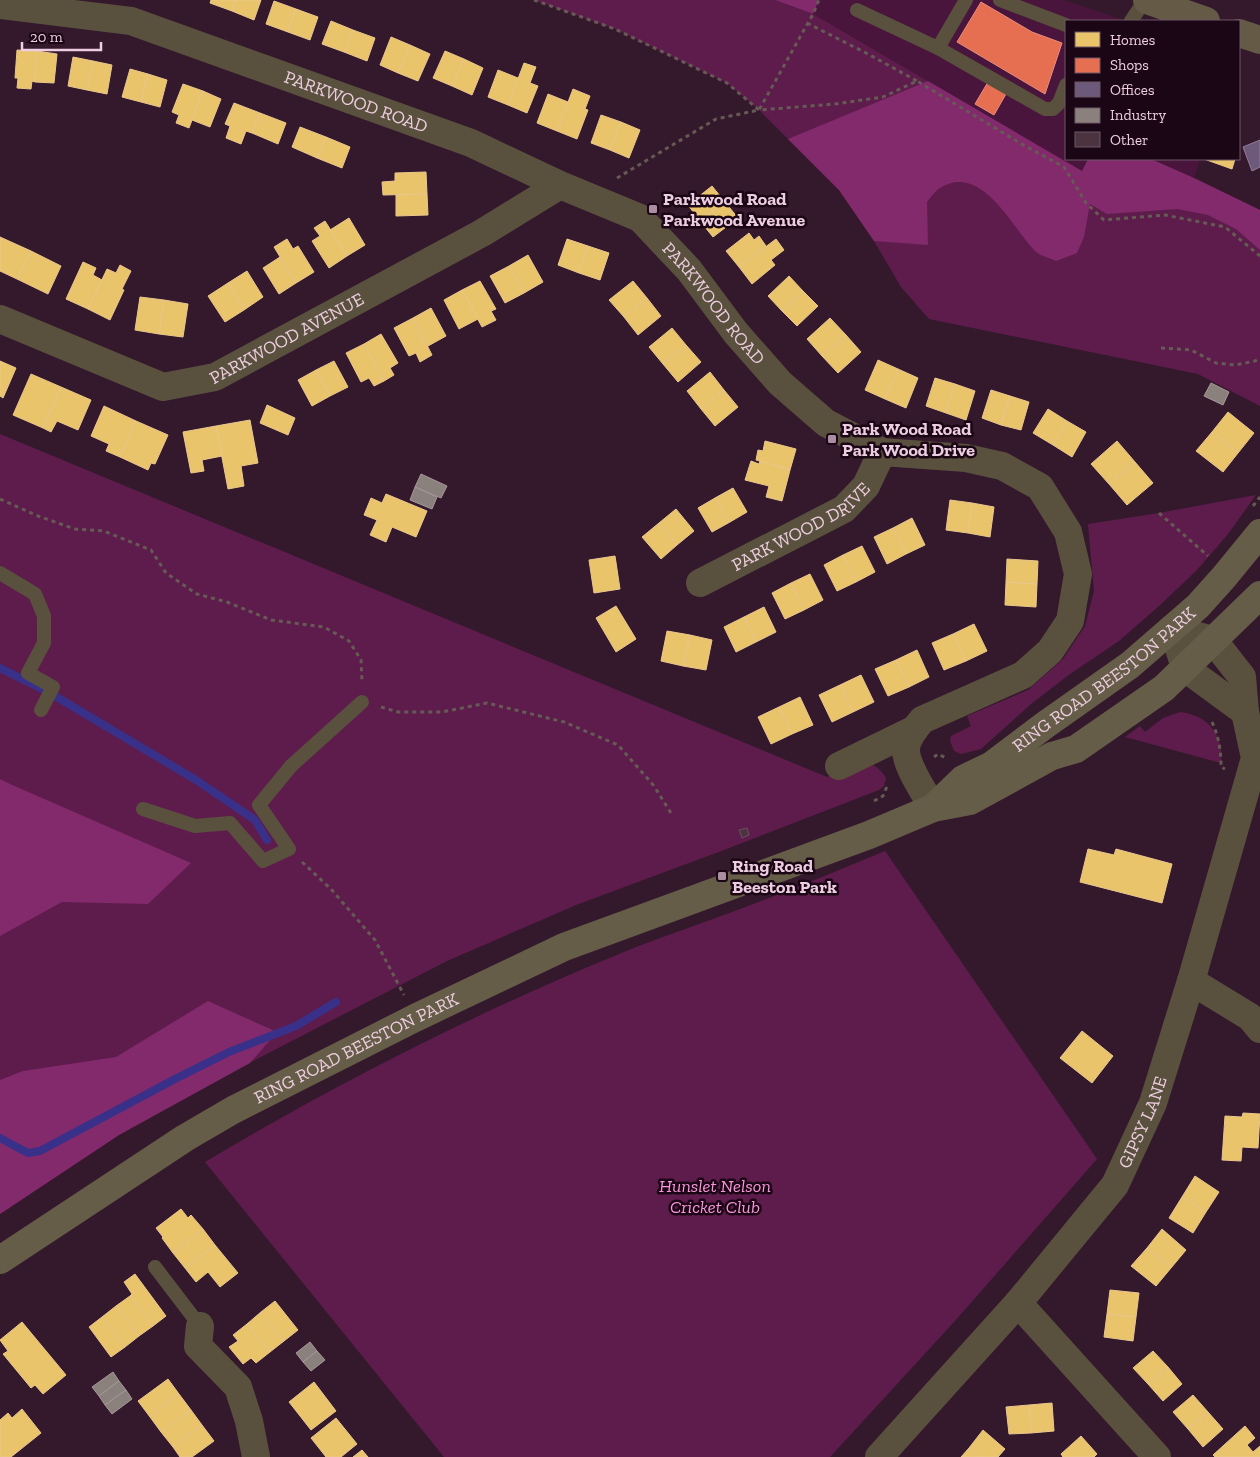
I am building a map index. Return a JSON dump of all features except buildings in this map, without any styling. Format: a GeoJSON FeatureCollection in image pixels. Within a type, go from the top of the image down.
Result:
{"type":"FeatureCollection","features":[{"type":"Feature","properties":{"kind":"main road"},"geometry":{"type":"LineString","coordinates":[[1146,0],[1203,20]]}},
{"type":"Feature","properties":{"kind":"main road"},"geometry":{"type":"LineString","coordinates":[[1240,33],[1260,40]]}},
{"type":"Feature","properties":{"kind":"street","name":"PARKWOOD ROAD"},"geometry":{"type":"LineString","coordinates":[[0,5],[131,21],[471,144],[560,186],[640,218],[690,270],[736,333],[780,383],[826,423],[882,452],[966,458],[1002,466],[1040,487],[1068,532],[1078,574],[1070,621],[1050,652],[1023,675],[922,720],[914,730],[839,766]]}},
{"type":"Feature","properties":{"kind":"street","name":"PARKWOOD AVENUE"},"geometry":{"type":"LineString","coordinates":[[0,319],[163,387],[215,377],[482,234],[560,186]]}},
{"type":"Feature","properties":{"kind":"street","name":"PARK WOOD DRIVE"},"geometry":{"type":"LineString","coordinates":[[700,583],[844,509],[866,486],[882,452]]}},
{"type":"Feature","properties":{"kind":"street","name":"RING ROAD BEESTON PARK"},"geometry":{"type":"LineString","coordinates":[[933,808],[963,779],[992,764],[1045,724],[1130,665],[1172,629],[1224,577],[1255,522]]}},
{"type":"Feature","properties":{"kind":"street","name":"RING ROAD BEESTON PARK"},"geometry":{"type":"LineString","coordinates":[[0,1260],[185,1138],[233,1110],[400,1025],[564,947],[869,836],[933,808],[970,801],[1052,756],[1076,750],[1164,688],[1260,595]]}},
{"type":"Feature","properties":{"kind":"street"},"geometry":{"type":"LineString","coordinates":[[1172,629],[1214,640]]}},
{"type":"Feature","properties":{"kind":"street"},"geometry":{"type":"LineString","coordinates":[[1172,629],[1186,668],[1253,706]]}},
{"type":"Feature","properties":{"kind":"street","name":"GIPSY LANE"},"geometry":{"type":"LineString","coordinates":[[879,1457],[1018,1303],[1115,1185],[1153,1103],[1191,981],[1254,758],[1253,706],[1242,677],[1214,640]]}},
{"type":"Feature","properties":{"kind":"street"},"geometry":{"type":"LineString","coordinates":[[914,730],[906,747],[911,770],[933,808]]}},
{"type":"Feature","properties":{"kind":"street"},"geometry":{"type":"LineString","coordinates":[[1191,981],[1250,1017],[1260,1029]]}},
{"type":"Feature","properties":{"kind":"street"},"geometry":{"type":"LineString","coordinates":[[1018,1303],[1157,1457]]}},
{"type":"Feature","properties":{"kind":"street"},"geometry":{"type":"LineString","coordinates":[[192,1342],[238,1388],[249,1421],[256,1457]]}},
{"type":"Feature","properties":{"kind":"lane"},"geometry":{"type":"LineString","coordinates":[[938,48],[966,0]]}},
{"type":"Feature","properties":{"kind":"lane"},"geometry":{"type":"LineString","coordinates":[[1132,20],[1146,0]]}},
{"type":"Feature","properties":{"kind":"lane"},"geometry":{"type":"LineString","coordinates":[[1008,1],[1065,24]]}},
{"type":"Feature","properties":{"kind":"lane"},"geometry":{"type":"LineString","coordinates":[[857,10],[938,48],[1045,109],[1053,110],[1059,103],[1065,88]]}},
{"type":"Feature","properties":{"kind":"lane"},"geometry":{"type":"LineString","coordinates":[[0,573],[35,594],[44,616],[44,643],[28,674],[47,698]]}},
{"type":"Feature","properties":{"kind":"lane"},"geometry":{"type":"LineString","coordinates":[[143,809],[195,826],[230,823],[263,860],[289,849],[259,805],[291,766],[362,702]]}},
{"type":"Feature","properties":{"kind":"lane"},"geometry":{"type":"LineString","coordinates":[[155,1267],[192,1342]]}},
{"type":"Feature","properties":{"kind":"path"},"geometry":{"type":"LineString","coordinates":[[534,0],[615,29],[727,83],[759,110]]}},
{"type":"Feature","properties":{"kind":"path"},"geometry":{"type":"LineString","coordinates":[[759,110],[819,0]]}},
{"type":"Feature","properties":{"kind":"path"},"geometry":{"type":"LineString","coordinates":[[807,24],[917,81],[1025,146],[1064,167],[1086,203],[1104,220],[1165,215],[1225,227],[1260,256]]}},
{"type":"Feature","properties":{"kind":"path"},"geometry":{"type":"LineString","coordinates":[[616,178],[716,119],[759,110],[835,104],[883,97],[917,81]]}},
{"type":"Feature","properties":{"kind":"path"},"geometry":{"type":"LineString","coordinates":[[1161,348],[1191,350],[1216,363],[1235,365],[1255,361],[1260,358]]}},
{"type":"Feature","properties":{"kind":"path"},"geometry":{"type":"LineString","coordinates":[[1255,522],[1260,497]]}},
{"type":"Feature","properties":{"kind":"path"},"geometry":{"type":"LineString","coordinates":[[0,499],[38,516],[76,528],[104,531],[151,550],[166,573],[197,594],[227,602],[271,620],[324,627],[349,641],[361,660],[362,702],[398,712],[442,712],[487,703],[564,722],[618,745],[654,786],[671,813]]}},
{"type":"Feature","properties":{"kind":"path"},"geometry":{"type":"LineString","coordinates":[[1159,513],[1210,558],[1215,552]]}},
{"type":"Feature","properties":{"kind":"path"},"geometry":{"type":"LineString","coordinates":[[1208,716],[1218,736],[1221,768],[1249,777]]}},
{"type":"Feature","properties":{"kind":"path"},"geometry":{"type":"LineString","coordinates":[[873,802],[883,796],[889,781],[938,754],[950,760]]}},
{"type":"Feature","properties":{"kind":"path"},"geometry":{"type":"LineString","coordinates":[[289,849],[331,889],[375,940],[405,997],[412,994]]}},
{"type":"Feature","properties":{"kind":"shaded area"},"geometry":{"type":"Polygon","coordinates":[[[775,0],[819,0],[813,14],[775,0]]]}},
{"type":"Feature","properties":{"kind":"shaded area"},"geometry":{"type":"Polygon","coordinates":[[[819,0],[1064,0],[1123,20],[1065,20],[1065,160],[1088,160],[1082,171],[813,14],[819,0]]]}},
{"type":"Feature","properties":{"kind":"shaded area"},"geometry":{"type":"Polygon","coordinates":[[[928,81],[1082,171],[1088,160],[1153,160],[1260,210],[1260,250],[1236,229],[1208,215],[1177,209],[1107,214],[1090,204],[1084,237],[1077,253],[1056,261],[1042,256],[1035,251],[995,201],[982,190],[969,184],[955,182],[938,189],[927,202],[928,245],[874,241],[839,190],[788,139],[928,81]]]}},
{"type":"Feature","properties":{"kind":"shaded area"},"geometry":{"type":"Polygon","coordinates":[[[1153,160],[1200,160],[1194,178],[1153,160]]]}},
{"type":"Feature","properties":{"kind":"shaded area"},"geometry":{"type":"Polygon","coordinates":[[[0,779],[191,863],[148,904],[62,902],[0,936],[0,779]]]}},
{"type":"Feature","properties":{"kind":"shaded area"},"geometry":{"type":"Polygon","coordinates":[[[208,1001],[277,1032],[250,1063],[119,1135],[0,1214],[0,1080],[23,1071],[116,1057],[208,1001]]]}},
{"type":"Feature","properties":{"kind":"green space"},"geometry":{"type":"Polygon","coordinates":[[[534,0],[775,0],[813,14],[1082,171],[1088,160],[1153,160],[1260,210],[1260,406],[1198,374],[929,319],[901,287],[874,241],[839,190],[759,110],[727,83],[615,29],[534,0]]]}},
{"type":"Feature","properties":{"kind":"green space"},"geometry":{"type":"Polygon","coordinates":[[[0,434],[827,777],[859,764],[873,765],[886,778],[884,786],[879,790],[724,850],[576,905],[447,961],[218,1079],[119,1135],[0,1214],[0,434]]]}},
{"type":"Feature","properties":{"kind":"green space"},"geometry":{"type":"Polygon","coordinates":[[[1256,495],[1228,534],[1197,570],[1119,641],[1070,674],[1031,704],[981,749],[961,754],[954,751],[950,741],[951,736],[971,726],[967,716],[1028,690],[1063,659],[1085,626],[1094,591],[1088,524],[1256,495]]]}},
{"type":"Feature","properties":{"kind":"green space"},"geometry":{"type":"Polygon","coordinates":[[[1180,712],[1199,717],[1212,728],[1220,744],[1221,763],[1125,737],[1140,726],[1145,732],[1163,718],[1180,712]]]}},
{"type":"Feature","properties":{"kind":"green space","name":"Hunslet Nelson Cricket Club"},"geometry":{"type":"Polygon","coordinates":[[[885,851],[1097,1159],[954,1322],[830,1457],[444,1457],[205,1162],[358,1076],[516,998],[639,946],[765,900],[885,851]]]}},
{"type":"Feature","properties":{"kind":"waterway"},"geometry":{"type":"LineString","coordinates":[[0,668],[50,693],[196,780],[255,820],[267,840]]}},
{"type":"Feature","properties":{"kind":"waterway"},"geometry":{"type":"LineString","coordinates":[[0,1138],[28,1153],[40,1151],[175,1079],[229,1052],[296,1026],[336,1002]]}},
{"type":"Feature","properties":{"kind":"place","name":"Parkwood Road Parkwood Avenue"},"geometry":{"type":"Point","coordinates":[653,209]}},
{"type":"Feature","properties":{"kind":"place","name":"Park Wood Road Park Wood Drive"},"geometry":{"type":"Point","coordinates":[832,439]}},
{"type":"Feature","properties":{"kind":"place","name":"Ring Road Beeston Park"},"geometry":{"type":"Point","coordinates":[722,876]}}]}
